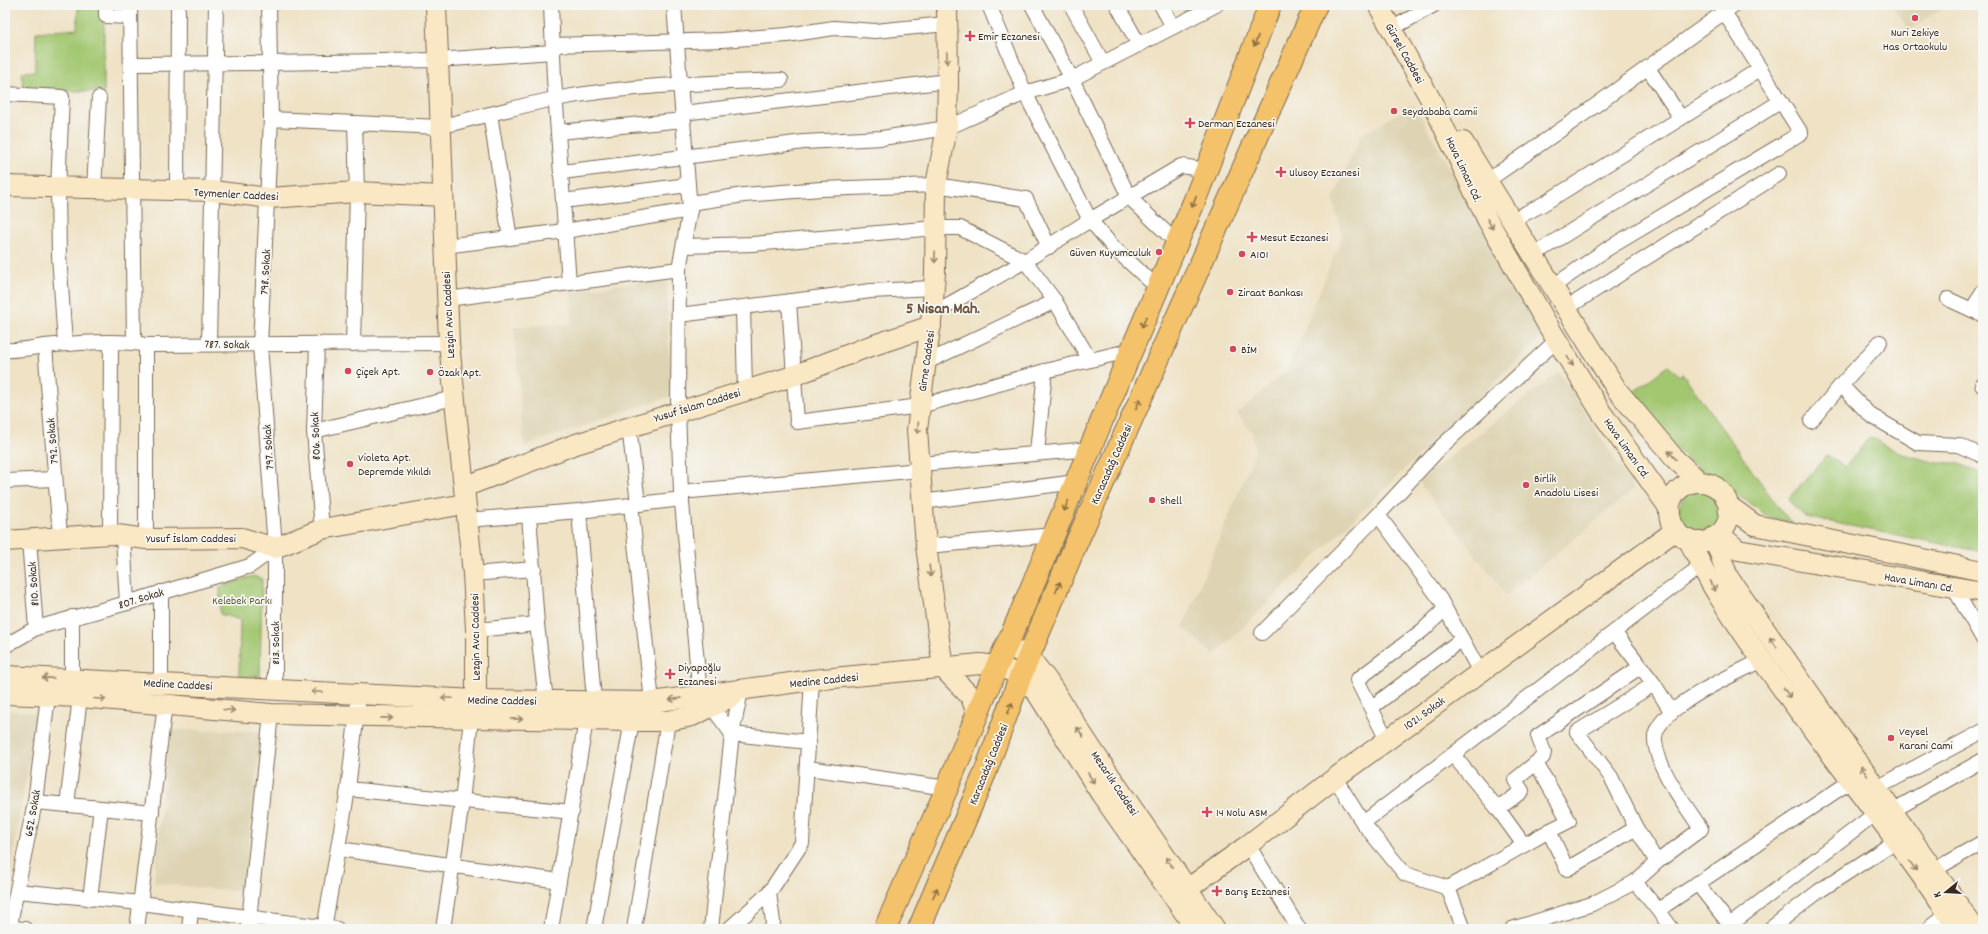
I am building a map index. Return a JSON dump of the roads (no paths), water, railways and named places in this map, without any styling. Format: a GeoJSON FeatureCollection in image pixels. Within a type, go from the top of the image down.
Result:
{"type":"FeatureCollection","features":[{"type":"Feature","properties":{"kind":"highway","name":"Karacadağ Caddesi"},"geometry":{"type":"LineString","coordinates":[[885,929],[947,788],[997,666],[1177,243],[1270,5]]}},
{"type":"Feature","properties":{"kind":"highway","name":"Karacadağ Caddesi"},"geometry":{"type":"LineString","coordinates":[[919,929],[986,773],[1025,666],[1079,538],[1316,5]]}},
{"type":"Feature","properties":{"kind":"street"},"geometry":{"type":"LineString","coordinates":[[106,5],[106,16],[130,11],[133,190],[140,343],[146,539]]}},
{"type":"Feature","properties":{"kind":"street"},"geometry":{"type":"LineString","coordinates":[[177,192],[178,5]]}},
{"type":"Feature","properties":{"kind":"street"},"geometry":{"type":"LineString","coordinates":[[209,344],[216,5]]}},
{"type":"Feature","properties":{"kind":"street","name":"798. Sokak"},"geometry":{"type":"LineString","coordinates":[[260,345],[269,198],[271,120],[269,5]]}},
{"type":"Feature","properties":{"kind":"street","name":"Lezgin Avcı Caddesi"},"geometry":{"type":"LineString","coordinates":[[436,5],[439,127],[449,343],[473,574],[476,630],[473,709]]}},
{"type":"Feature","properties":{"kind":"street"},"geometry":{"type":"LineString","coordinates":[[551,5],[555,99],[562,172],[569,283]]}},
{"type":"Feature","properties":{"kind":"street"},"geometry":{"type":"LineString","coordinates":[[674,5],[690,206],[679,269],[678,411],[681,496],[706,701],[732,734],[809,742]]}},
{"type":"Feature","properties":{"kind":"street"},"geometry":{"type":"LineString","coordinates":[[988,5],[1025,93],[1090,220],[1114,248],[1158,288]]}},
{"type":"Feature","properties":{"kind":"street"},"geometry":{"type":"LineString","coordinates":[[1032,5],[1072,79],[1129,197],[1177,243]]}},
{"type":"Feature","properties":{"kind":"street"},"geometry":{"type":"LineString","coordinates":[[1071,5],[1103,63]]}},
{"type":"Feature","properties":{"kind":"street"},"geometry":{"type":"LineString","coordinates":[[1117,5],[1139,45]]}},
{"type":"Feature","properties":{"kind":"street"},"geometry":{"type":"LineString","coordinates":[[1161,5],[1173,27]]}},
{"type":"Feature","properties":{"kind":"street","name":"Gürsel Caddesi"},"geometry":{"type":"LineString","coordinates":[[1378,5],[1431,100]]}},
{"type":"Feature","properties":{"kind":"street"},"geometry":{"type":"LineString","coordinates":[[1392,29],[1434,5]]}},
{"type":"Feature","properties":{"kind":"street"},"geometry":{"type":"LineString","coordinates":[[562,172],[686,158],[804,142],[882,138],[947,128],[1025,93],[1072,79],[1173,27],[1207,7]]}},
{"type":"Feature","properties":{"kind":"street"},"geometry":{"type":"LineString","coordinates":[[1487,181],[1729,9],[1760,69],[1801,133],[1607,249],[1552,288]]}},
{"type":"Feature","properties":{"kind":"street"},"geometry":{"type":"LineString","coordinates":[[131,64],[437,60],[553,48],[787,35],[834,28],[875,31],[946,14]]}},
{"type":"Feature","properties":{"kind":"street","name":"Girne Caddesi"},"geometry":{"type":"LineString","coordinates":[[943,668],[926,546],[917,430],[931,320],[936,185],[947,128],[948,81],[946,14]]}},
{"type":"Feature","properties":{"kind":"street"},"geometry":{"type":"LineString","coordinates":[[1648,68],[1681,118]]}},
{"type":"Feature","properties":{"kind":"street"},"geometry":{"type":"LineString","coordinates":[[1511,221],[1543,204],[1760,69]]}},
{"type":"Feature","properties":{"kind":"street"},"geometry":{"type":"LineString","coordinates":[[271,120],[439,127],[555,99],[680,84],[781,80]]}},
{"type":"Feature","properties":{"kind":"street"},"geometry":{"type":"LineString","coordinates":[[558,132],[948,81]]}},
{"type":"Feature","properties":{"kind":"street"},"geometry":{"type":"LineString","coordinates":[[5,94],[62,97],[58,189],[59,255],[65,344]]}},
{"type":"Feature","properties":{"kind":"street"},"geometry":{"type":"LineString","coordinates":[[94,189],[99,98]]}},
{"type":"Feature","properties":{"kind":"street","name":"Hava Limanı Cd."},"geometry":{"type":"LineString","coordinates":[[1431,100],[1453,125],[1552,288],[1617,390],[1675,459],[1700,482]]}},
{"type":"Feature","properties":{"kind":"street","name":"Hava Limanı Cd."},"geometry":{"type":"LineString","coordinates":[[1431,100],[1487,219],[1557,340],[1601,412],[1667,506],[1678,527],[1702,565],[1717,594],[1762,660],[1851,781],[1884,812]]}},
{"type":"Feature","properties":{"kind":"street"},"geometry":{"type":"LineString","coordinates":[[1533,255],[1614,203],[1707,148],[1781,101]]}},
{"type":"Feature","properties":{"kind":"street"},"geometry":{"type":"LineString","coordinates":[[490,114],[510,238]]}},
{"type":"Feature","properties":{"kind":"street"},"geometry":{"type":"LineString","coordinates":[[353,344],[357,192],[356,123]]}},
{"type":"Feature","properties":{"kind":"street"},"geometry":{"type":"LineString","coordinates":[[931,320],[1090,220],[1181,166],[1206,170]]}},
{"type":"Feature","properties":{"kind":"street"},"geometry":{"type":"LineString","coordinates":[[1565,309],[1779,174]]}},
{"type":"Feature","properties":{"kind":"street"},"geometry":{"type":"LineString","coordinates":[[564,201],[688,185]]}},
{"type":"Feature","properties":{"kind":"street"},"geometry":{"type":"LineString","coordinates":[[444,246],[565,231],[744,195],[821,189],[936,185],[1026,199],[1049,247]]}},
{"type":"Feature","properties":{"kind":"street","name":"Teymenler Caddesi"},"geometry":{"type":"LineString","coordinates":[[5,186],[177,192],[212,191],[269,198],[357,192],[443,196]]}},
{"type":"Feature","properties":{"kind":"street"},"geometry":{"type":"LineString","coordinates":[[684,246],[753,244],[935,228],[960,228],[1026,261],[1055,301],[1090,360]]}},
{"type":"Feature","properties":{"kind":"street"},"geometry":{"type":"LineString","coordinates":[[447,299],[679,269]]}},
{"type":"Feature","properties":{"kind":"street"},"geometry":{"type":"LineString","coordinates":[[679,315],[871,291],[933,288]]}},
{"type":"Feature","properties":{"kind":"street"},"geometry":{"type":"LineString","coordinates":[[1948,299],[1978,313],[1983,291]]}},
{"type":"Feature","properties":{"kind":"street"},"geometry":{"type":"LineString","coordinates":[[789,301],[797,422],[920,406],[1045,371],[1132,350]]}},
{"type":"Feature","properties":{"kind":"street"},"geometry":{"type":"LineString","coordinates":[[925,363],[1055,301]]}},
{"type":"Feature","properties":{"kind":"street"},"geometry":{"type":"LineString","coordinates":[[743,307],[745,390]]}},
{"type":"Feature","properties":{"kind":"street","name":"Yusuf İslam Caddesi"},"geometry":{"type":"LineString","coordinates":[[5,540],[29,540],[60,536],[117,535],[146,539],[242,538],[275,548],[322,529],[465,504],[573,445],[629,426],[793,376],[931,320]]}},
{"type":"Feature","properties":{"kind":"street"},"geometry":{"type":"LineString","coordinates":[[1262,633],[1378,515],[1441,446],[1557,340]]}},
{"type":"Feature","properties":{"kind":"street"},"geometry":{"type":"LineString","coordinates":[[1811,421],[1841,384],[1880,342]]}},
{"type":"Feature","properties":{"kind":"street"},"geometry":{"type":"LineString","coordinates":[[111,343],[117,535],[128,603]]}},
{"type":"Feature","properties":{"kind":"street","name":"787. Sokak"},"geometry":{"type":"LineString","coordinates":[[5,350],[65,344],[111,343],[260,345],[449,343]]}},
{"type":"Feature","properties":{"kind":"street","name":"806. Sokak"},"geometry":{"type":"LineString","coordinates":[[317,344],[314,431],[322,529]]}},
{"type":"Feature","properties":{"kind":"street","name":"797. Sokak"},"geometry":{"type":"LineString","coordinates":[[260,345],[275,548]]}},
{"type":"Feature","properties":{"kind":"street","name":"792. Sokak"},"geometry":{"type":"LineString","coordinates":[[45,346],[60,536]]}},
{"type":"Feature","properties":{"kind":"street"},"geometry":{"type":"LineString","coordinates":[[1037,453],[1045,371]]}},
{"type":"Feature","properties":{"kind":"street"},"geometry":{"type":"LineString","coordinates":[[1841,384],[1870,415],[1918,443],[1958,445],[1983,456]]}},
{"type":"Feature","properties":{"kind":"street"},"geometry":{"type":"LineString","coordinates":[[314,431],[454,398]]}},
{"type":"Feature","properties":{"kind":"street"},"geometry":{"type":"LineString","coordinates":[[629,426],[634,504],[652,702]]}},
{"type":"Feature","properties":{"kind":"street"},"geometry":{"type":"LineString","coordinates":[[465,504],[528,515],[579,512],[681,496],[1037,453],[1090,449]]}},
{"type":"Feature","properties":{"kind":"street"},"geometry":{"type":"LineString","coordinates":[[5,481],[56,479]]}},
{"type":"Feature","properties":{"kind":"street"},"geometry":{"type":"LineString","coordinates":[[922,502],[1076,482]]}},
{"type":"Feature","properties":{"kind":"street"},"geometry":{"type":"LineString","coordinates":[[1700,482],[1710,484],[1719,489],[1725,497],[1728,506],[1729,517],[1725,526],[1717,536],[1697,541],[1678,527],[1671,502],[1675,494],[1682,487],[1691,483],[1700,482]]}},
{"type":"Feature","properties":{"kind":"street","name":"Hava Limanı Cd."},"geometry":{"type":"LineString","coordinates":[[1728,506],[1755,525],[1983,571]]}},
{"type":"Feature","properties":{"kind":"street"},"geometry":{"type":"LineString","coordinates":[[579,512],[594,701]]}},
{"type":"Feature","properties":{"kind":"street"},"geometry":{"type":"LineString","coordinates":[[528,515],[534,569],[537,624],[546,701]]}},
{"type":"Feature","properties":{"kind":"street"},"geometry":{"type":"LineString","coordinates":[[1378,515],[1445,609],[1480,672]]}},
{"type":"Feature","properties":{"kind":"street","name":"1021. Sokak"},"geometry":{"type":"LineString","coordinates":[[1181,894],[1335,778],[1678,527]]}},
{"type":"Feature","properties":{"kind":"street"},"geometry":{"type":"LineString","coordinates":[[926,546],[1054,535]]}},
{"type":"Feature","properties":{"kind":"street"},"geometry":{"type":"LineString","coordinates":[[1717,536],[1728,577],[1877,788],[1884,812],[1896,841],[1953,921],[1928,929]]}},
{"type":"Feature","properties":{"kind":"street","name":"Hava Limanı Cd."},"geometry":{"type":"LineString","coordinates":[[1717,536],[1738,550],[1983,592]]}},
{"type":"Feature","properties":{"kind":"street","name":"810. Sokak"},"geometry":{"type":"LineString","coordinates":[[29,540],[36,628]]}},
{"type":"Feature","properties":{"kind":"street","name":"807. Sokak"},"geometry":{"type":"LineString","coordinates":[[5,646],[36,628],[128,603],[250,566],[275,548]]}},
{"type":"Feature","properties":{"kind":"street","name":"813. Sokak"},"geometry":{"type":"LineString","coordinates":[[275,548],[275,689]]}},
{"type":"Feature","properties":{"kind":"street"},"geometry":{"type":"LineString","coordinates":[[1363,823],[1702,565]]}},
{"type":"Feature","properties":{"kind":"street"},"geometry":{"type":"LineString","coordinates":[[473,574],[534,569]]}},
{"type":"Feature","properties":{"kind":"street"},"geometry":{"type":"LineString","coordinates":[[1954,588],[1983,639]]}},
{"type":"Feature","properties":{"kind":"street"},"geometry":{"type":"LineString","coordinates":[[161,592],[161,683]]}},
{"type":"Feature","properties":{"kind":"street"},"geometry":{"type":"LineString","coordinates":[[1387,740],[1372,706],[1357,680],[1423,630],[1445,609]]}},
{"type":"Feature","properties":{"kind":"street"},"geometry":{"type":"LineString","coordinates":[[72,617],[72,678]]}},
{"type":"Feature","properties":{"kind":"street"},"geometry":{"type":"LineString","coordinates":[[476,630],[537,624]]}},
{"type":"Feature","properties":{"kind":"street"},"geometry":{"type":"LineString","coordinates":[[1614,632],[1654,684],[1671,711]]}},
{"type":"Feature","properties":{"kind":"street"},"geometry":{"type":"LineString","coordinates":[[1372,706],[1462,639]]}},
{"type":"Feature","properties":{"kind":"street","name":"Mezarlık Caddesi"},"geometry":{"type":"LineString","coordinates":[[1007,645],[1025,666],[1037,692],[1101,794],[1181,894],[1215,929]]}},
{"type":"Feature","properties":{"kind":"street"},"geometry":{"type":"LineString","coordinates":[[1512,929],[1592,904],[1635,882],[1657,862],[1701,829],[1662,768],[1654,740],[1657,727],[1671,711],[1693,697],[1762,660]]}},
{"type":"Feature","properties":{"kind":"street","name":"Medine Caddesi"},"geometry":{"type":"LineString","coordinates":[[741,691],[812,680],[980,664],[997,666]]}},
{"type":"Feature","properties":{"kind":"street","name":"Mezarlık Caddesi"},"geometry":{"type":"LineString","coordinates":[[997,666],[1025,666]]}},
{"type":"Feature","properties":{"kind":"street"},"geometry":{"type":"LineString","coordinates":[[1498,809],[1522,791],[1515,780],[1543,757],[1544,752],[1538,736],[1640,667]]}},
{"type":"Feature","properties":{"kind":"street"},"geometry":{"type":"LineString","coordinates":[[943,668],[971,697],[977,714]]}},
{"type":"Feature","properties":{"kind":"street","name":"Medine Caddesi"},"geometry":{"type":"LineString","coordinates":[[5,676],[72,678],[359,694],[473,709],[546,701],[706,701]]}},
{"type":"Feature","properties":{"kind":"street"},"geometry":{"type":"LineString","coordinates":[[728,929],[768,893],[802,843],[808,768],[812,680]]}},
{"type":"Feature","properties":{"kind":"street"},"geometry":{"type":"LineString","coordinates":[[1654,684],[1577,732],[1611,777],[1636,828],[1657,862]]}},
{"type":"Feature","properties":{"kind":"street"},"geometry":{"type":"LineString","coordinates":[[5,694],[80,697],[271,714],[356,717],[473,709],[586,720],[668,721],[692,716],[706,701],[741,691],[732,734],[711,929]]}},
{"type":"Feature","properties":{"kind":"street"},"geometry":{"type":"LineString","coordinates":[[17,891],[140,903],[191,911],[248,924],[329,928],[359,694]]}},
{"type":"Feature","properties":{"kind":"street","name":"652. Sokak"},"geometry":{"type":"LineString","coordinates":[[10,928],[35,802],[48,696]]}},
{"type":"Feature","properties":{"kind":"street"},"geometry":{"type":"LineString","coordinates":[[67,805],[80,697]]}},
{"type":"Feature","properties":{"kind":"street"},"geometry":{"type":"LineString","coordinates":[[137,929],[165,704]]}},
{"type":"Feature","properties":{"kind":"street"},"geometry":{"type":"LineString","coordinates":[[443,929],[462,802],[473,709]]}},
{"type":"Feature","properties":{"kind":"street"},"geometry":{"type":"LineString","coordinates":[[248,924],[271,714]]}},
{"type":"Feature","properties":{"kind":"street"},"geometry":{"type":"LineString","coordinates":[[551,929],[572,812],[586,720]]}},
{"type":"Feature","properties":{"kind":"street"},"geometry":{"type":"LineString","coordinates":[[594,929],[632,721]]}},
{"type":"Feature","properties":{"kind":"street"},"geometry":{"type":"LineString","coordinates":[[634,929],[668,721]]}},
{"type":"Feature","properties":{"kind":"street"},"geometry":{"type":"LineString","coordinates":[[1877,788],[1983,731]]}},
{"type":"Feature","properties":{"kind":"street"},"geometry":{"type":"LineString","coordinates":[[1453,755],[1498,809],[1524,845]]}},
{"type":"Feature","properties":{"kind":"street"},"geometry":{"type":"LineString","coordinates":[[1697,883],[1730,925],[1884,812],[1983,760]]}},
{"type":"Feature","properties":{"kind":"street"},"geometry":{"type":"LineString","coordinates":[[1335,778],[1363,823],[1406,874],[1448,888],[1569,821],[1536,763]]}},
{"type":"Feature","properties":{"kind":"street"},"geometry":{"type":"LineString","coordinates":[[808,768],[947,788]]}},
{"type":"Feature","properties":{"kind":"street"},"geometry":{"type":"LineString","coordinates":[[1658,910],[1851,781]]}},
{"type":"Feature","properties":{"kind":"street"},"geometry":{"type":"LineString","coordinates":[[348,789],[462,802],[572,812]]}},
{"type":"Feature","properties":{"kind":"street"},"geometry":{"type":"LineString","coordinates":[[35,802],[152,813]]}},
{"type":"Feature","properties":{"kind":"street"},"geometry":{"type":"LineString","coordinates":[[90,898],[101,808]]}},
{"type":"Feature","properties":{"kind":"street"},"geometry":{"type":"LineString","coordinates":[[1884,812],[1934,870],[1975,929]]}},
{"type":"Feature","properties":{"kind":"street"},"geometry":{"type":"LineString","coordinates":[[1549,831],[1567,869],[1636,828]]}},
{"type":"Feature","properties":{"kind":"street"},"geometry":{"type":"LineString","coordinates":[[1770,929],[1819,891],[1896,841]]}},
{"type":"Feature","properties":{"kind":"street"},"geometry":{"type":"LineString","coordinates":[[1934,870],[1983,842]]}},
{"type":"Feature","properties":{"kind":"street"},"geometry":{"type":"LineString","coordinates":[[1248,845],[1299,929]]}},
{"type":"Feature","properties":{"kind":"street"},"geometry":{"type":"LineString","coordinates":[[338,849],[559,881]]}},
{"type":"Feature","properties":{"kind":"street"},"geometry":{"type":"LineString","coordinates":[[1635,882],[1672,929]]}},
{"type":"Feature","properties":{"kind":"street"},"geometry":{"type":"LineString","coordinates":[[1448,888],[1464,929]]}},
{"type":"Feature","properties":{"kind":"street"},"geometry":{"type":"LineString","coordinates":[[768,893],[773,922],[772,929]]}},
{"type":"Feature","properties":{"kind":"street","name":"Mezarlık Caddesi"},"geometry":{"type":"LineString","coordinates":[[1181,894],[1196,929]]}},
{"type":"Feature","properties":{"kind":"street"},"geometry":{"type":"LineString","coordinates":[[189,929],[191,911]]}},
{"type":"Feature","properties":{"kind":"street"},"geometry":{"type":"LineString","coordinates":[[10,928],[25,929]]}},
{"type":"Feature","properties":{"kind":"place","name":"Nuri Zekiye Has Ortaokulu"},"geometry":{"type":"Point","coordinates":[1915,18]}},
{"type":"Feature","properties":{"kind":"place","name":"Emir Eczanesi"},"geometry":{"type":"Point","coordinates":[970,36]}},
{"type":"Feature","properties":{"kind":"place","name":"Seydababa Camii"},"geometry":{"type":"Point","coordinates":[1394,111]}},
{"type":"Feature","properties":{"kind":"place","name":"Derman Eczanesi"},"geometry":{"type":"Point","coordinates":[1190,123]}},
{"type":"Feature","properties":{"kind":"place","name":"Ulusoy Eczanesi"},"geometry":{"type":"Point","coordinates":[1281,172]}},
{"type":"Feature","properties":{"kind":"place","name":"Mesut Eczanesi"},"geometry":{"type":"Point","coordinates":[1252,237]}},
{"type":"Feature","properties":{"kind":"place","name":"Güven Kuyumculuk"},"geometry":{"type":"Point","coordinates":[1159,252]}},
{"type":"Feature","properties":{"kind":"place","name":"A101"},"geometry":{"type":"Point","coordinates":[1242,254]}},
{"type":"Feature","properties":{"kind":"place","name":"Ziraat Bankası"},"geometry":{"type":"Point","coordinates":[1230,292]}},
{"type":"Feature","properties":{"kind":"place","name":"BİM"},"geometry":{"type":"Point","coordinates":[1233,349]}},
{"type":"Feature","properties":{"kind":"place","name":"Çiçek Apt."},"geometry":{"type":"Point","coordinates":[348,371]}},
{"type":"Feature","properties":{"kind":"place","name":"Özak Apt."},"geometry":{"type":"Point","coordinates":[430,372]}},
{"type":"Feature","properties":{"kind":"place","name":"Violeta Apt. Depremde Yıkıldı"},"geometry":{"type":"Point","coordinates":[350,464]}},
{"type":"Feature","properties":{"kind":"place","name":"Birlik Anadolu Lisesi"},"geometry":{"type":"Point","coordinates":[1526,485]}},
{"type":"Feature","properties":{"kind":"place","name":"Shell"},"geometry":{"type":"Point","coordinates":[1152,500]}},
{"type":"Feature","properties":{"kind":"place","name":"Diyapoğlu Eczanesi"},"geometry":{"type":"Point","coordinates":[670,674]}},
{"type":"Feature","properties":{"kind":"place","name":"Veysel Karani Cami"},"geometry":{"type":"Point","coordinates":[1891,738]}},
{"type":"Feature","properties":{"kind":"place","name":"14 Nolu ASM"},"geometry":{"type":"Point","coordinates":[1207,812]}},
{"type":"Feature","properties":{"kind":"place","name":"Barış Eczanesi"},"geometry":{"type":"Point","coordinates":[1217,891]}},
{"type":"Feature","properties":{"kind":"district","name":"5 Nisan Mah."},"geometry":{"type":"Point","coordinates":[943,307]}},
{"type":"Feature","properties":{"kind":"park label","name":"Kelebek Parkı"},"geometry":{"type":"Point","coordinates":[242,600]}}]}
